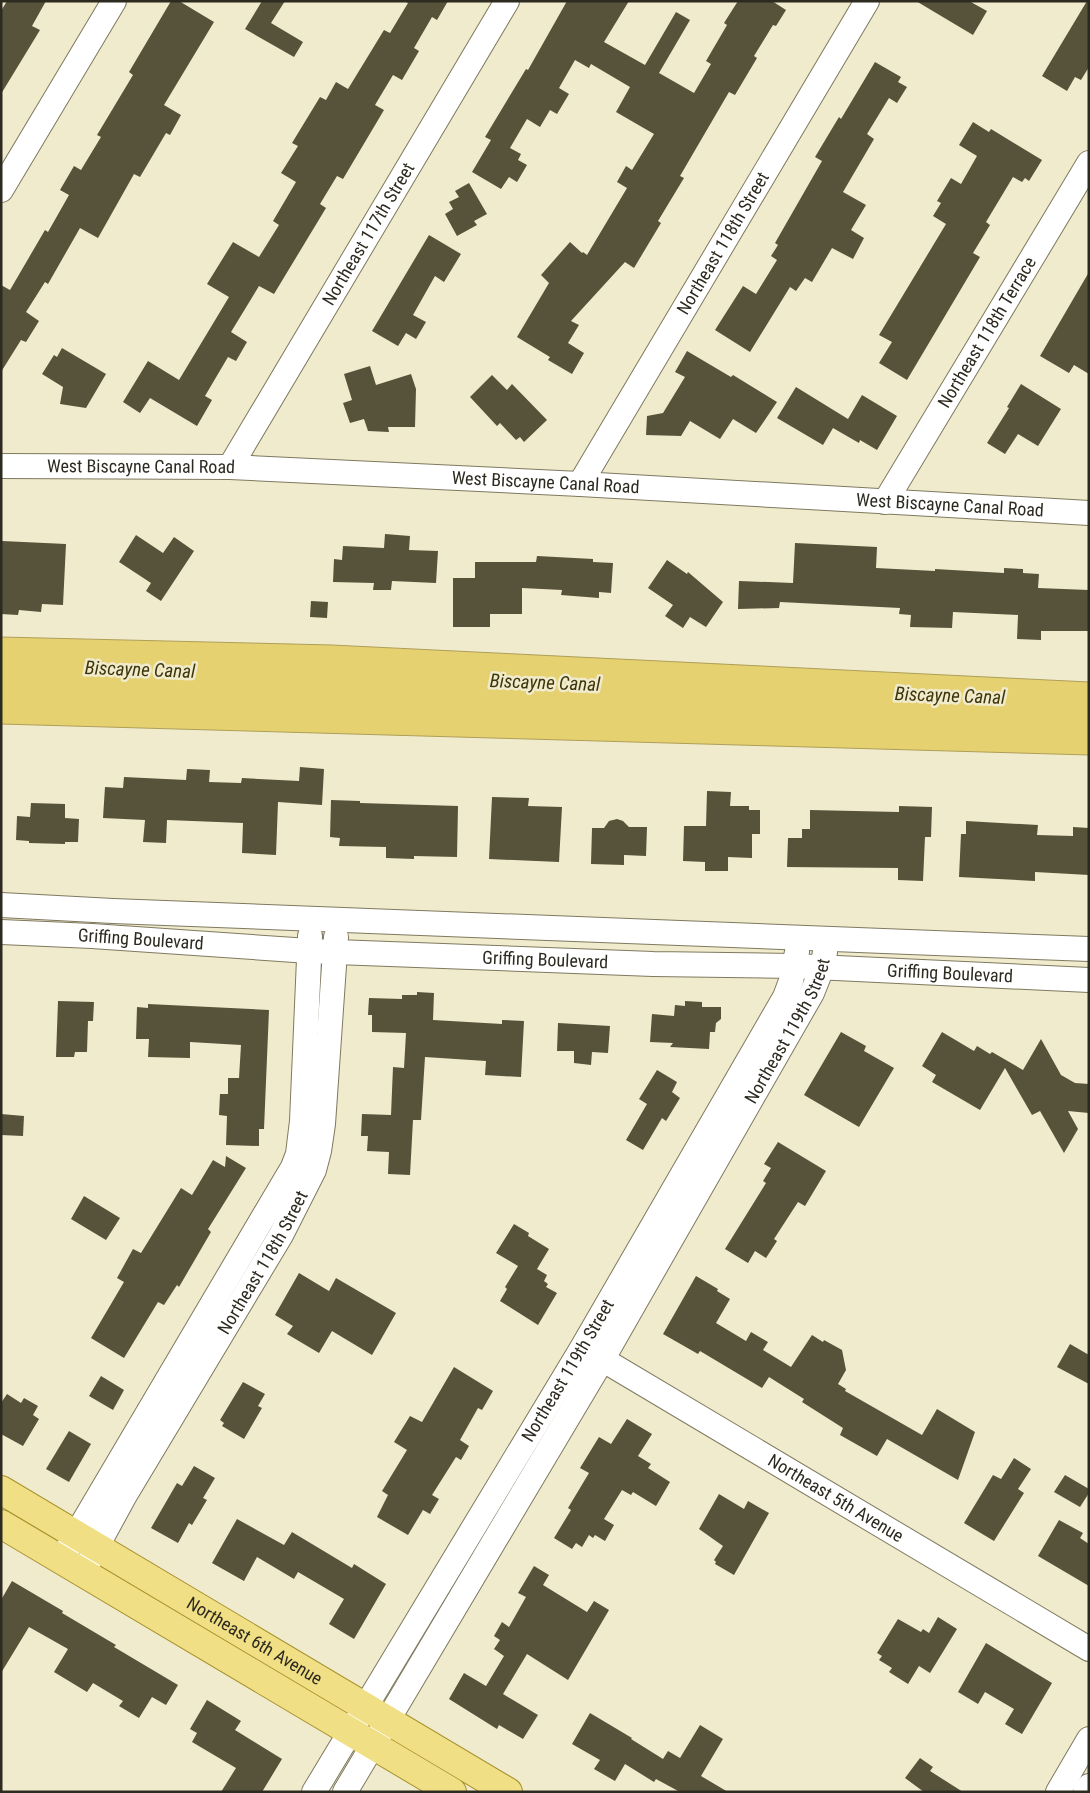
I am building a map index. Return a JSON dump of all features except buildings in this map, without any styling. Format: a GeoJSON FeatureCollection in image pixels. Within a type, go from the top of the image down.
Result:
{"type":"FeatureCollection","features":[{"type":"Feature","properties":{"kind":"main road","name":"Northeast 6th Avenue"},"geometry":{"type":"LineString","coordinates":[[1,1490],[508,1792]]}},
{"type":"Feature","properties":{"kind":"main road","name":"Northeast 6th Avenue"},"geometry":{"type":"LineString","coordinates":[[1,1524],[452,1792]]}},
{"type":"Feature","properties":{"kind":"street"},"geometry":{"type":"LineString","coordinates":[[1,190],[114,1]]}},
{"type":"Feature","properties":{"kind":"street","name":"Northeast 117th Street"},"geometry":{"type":"LineString","coordinates":[[230,467],[507,1]]}},
{"type":"Feature","properties":{"kind":"street","name":"Northeast 118th Street"},"geometry":{"type":"LineString","coordinates":[[580,484],[867,1]]}},
{"type":"Feature","properties":{"kind":"street","name":"Northeast 118th Terrace"},"geometry":{"type":"LineString","coordinates":[[885,502],[1089,163]]}},
{"type":"Feature","properties":{"kind":"street","name":"West Biscayne Canal Road"},"geometry":{"type":"LineString","coordinates":[[1,466],[230,467],[580,484],[1089,513]]}},
{"type":"Feature","properties":{"kind":"street","name":"Griffing Boulevard"},"geometry":{"type":"LineString","coordinates":[[1,905],[1089,949]]}},
{"type":"Feature","properties":{"kind":"street","name":"Northeast 118th Street"},"geometry":{"type":"LineString","coordinates":[[72,1566],[293,1168],[298,1154],[302,1121],[310,918]]}},
{"type":"Feature","properties":{"kind":"street","name":"Northeast 118th Street"},"geometry":{"type":"LineString","coordinates":[[87,1541],[125,1495],[281,1235],[314,1170],[323,1124],[336,919]]}},
{"type":"Feature","properties":{"kind":"street","name":"Griffing Boulevard"},"geometry":{"type":"LineString","coordinates":[[1,932],[92,936],[309,951],[653,964],[794,966],[1089,980]]}},
{"type":"Feature","properties":{"kind":"street","name":"Northeast 119th Street"},"geometry":{"type":"LineString","coordinates":[[345,1792],[373,1745],[377,1713],[582,1348],[785,997],[791,981],[801,938]]}},
{"type":"Feature","properties":{"kind":"street","name":"Northeast 119th Street"},"geometry":{"type":"LineString","coordinates":[[314,1792],[350,1731],[377,1713],[529,1480],[602,1360],[812,993],[822,968],[827,939]]}},
{"type":"Feature","properties":{"kind":"street","name":"Northeast 5th Avenue"},"geometry":{"type":"LineString","coordinates":[[582,1348],[1089,1649]]}},
{"type":"Feature","properties":{"kind":"street"},"geometry":{"type":"LineString","coordinates":[[1058,1792],[1089,1739]]}},
{"type":"Feature","properties":{"kind":"street"},"geometry":{"type":"LineString","coordinates":[[1085,1792],[1089,1786]]}},
{"type":"Feature","properties":{"kind":"water","name":"Biscayne Canal"},"geometry":{"type":"Polygon","coordinates":[[[1,637],[332,645],[1089,682],[1089,755],[1,724],[1,637]]]}}]}
